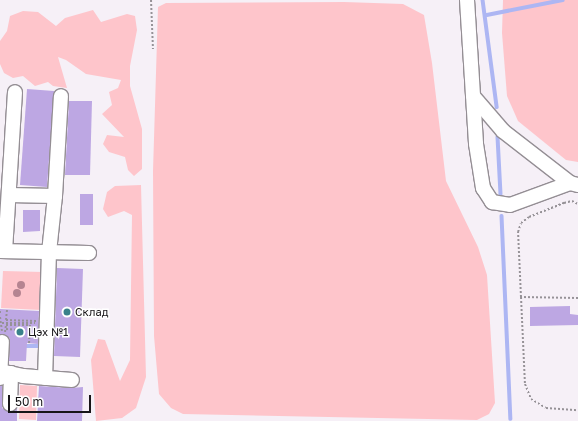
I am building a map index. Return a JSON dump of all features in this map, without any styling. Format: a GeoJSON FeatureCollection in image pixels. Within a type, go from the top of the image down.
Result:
{"type":"FeatureCollection","features":[{"type":"Feature","properties":{"kind":"lane"},"geometry":{"type":"LineString","coordinates":[[467,0],[473,96],[483,188],[492,202],[510,205],[574,184]]}},
{"type":"Feature","properties":{"kind":"lane"},"geometry":{"type":"LineString","coordinates":[[15,92],[9,195],[3,251],[89,253]]}},
{"type":"Feature","properties":{"kind":"lane"},"geometry":{"type":"LineString","coordinates":[[46,378],[49,252],[61,96]]}},
{"type":"Feature","properties":{"kind":"lane"},"geometry":{"type":"LineString","coordinates":[[473,96],[503,131],[574,184]]}},
{"type":"Feature","properties":{"kind":"lane"},"geometry":{"type":"LineString","coordinates":[[9,195],[54,196]]}},
{"type":"Feature","properties":{"kind":"lane"},"geometry":{"type":"LineString","coordinates":[[4,336],[3,373],[10,404]]}},
{"type":"Feature","properties":{"kind":"lane"},"geometry":{"type":"LineString","coordinates":[[3,373],[72,380]]}},
{"type":"Feature","properties":{"kind":"path"},"geometry":{"type":"LineString","coordinates":[[151,0],[153,49]]}},
{"type":"Feature","properties":{"kind":"path"},"geometry":{"type":"LineString","coordinates":[[578,204],[572,202],[564,203],[529,217],[521,223],[518,232],[525,384],[531,399],[546,408],[578,410]]}},
{"type":"Feature","properties":{"kind":"path"},"geometry":{"type":"LineString","coordinates":[[521,297],[578,298]]}},
{"type":"Feature","properties":{"kind":"path"},"geometry":{"type":"LineString","coordinates":[[1,320],[40,322],[6,320],[6,310]]}},
{"type":"Feature","properties":{"kind":"path"},"geometry":{"type":"LineString","coordinates":[[6,325],[30,325],[29,343]]}},
{"type":"Feature","properties":{"kind":"path"},"geometry":{"type":"LineString","coordinates":[[4,336],[20,330]]}},
{"type":"Feature","properties":{"kind":"shaded area"},"geometry":{"type":"Polygon","coordinates":[[[503,0],[578,0],[578,162],[566,160],[518,121],[507,96],[502,33],[503,0]]]}},
{"type":"Feature","properties":{"kind":"shaded area"},"geometry":{"type":"Polygon","coordinates":[[[344,2],[403,4],[424,15],[432,63],[446,181],[478,247],[487,275],[495,403],[489,414],[477,420],[183,414],[171,408],[159,394],[154,336],[153,171],[158,7],[166,3],[344,2]]]}},
{"type":"Feature","properties":{"kind":"shaded area"},"geometry":{"type":"Polygon","coordinates":[[[93,10],[101,22],[127,14],[135,16],[137,30],[130,66],[130,86],[142,129],[142,169],[134,176],[128,170],[125,157],[109,152],[103,144],[107,135],[124,137],[102,114],[112,105],[109,92],[118,88],[121,80],[86,74],[66,60],[58,57],[67,88],[53,86],[48,82],[35,86],[23,76],[13,78],[4,73],[0,64],[0,41],[7,31],[10,16],[23,11],[38,12],[56,26],[65,18],[93,10]]]}},
{"type":"Feature","properties":{"kind":"shaded area"},"geometry":{"type":"Polygon","coordinates":[[[141,185],[146,377],[136,408],[122,418],[96,421],[91,360],[98,339],[105,340],[120,381],[130,360],[132,215],[124,211],[108,217],[103,209],[107,192],[115,186],[141,185]]]}},
{"type":"Feature","properties":{"kind":"shaded area"},"geometry":{"type":"Polygon","coordinates":[[[3,271],[43,272],[41,310],[1,308],[3,271]]]}},
{"type":"Feature","properties":{"kind":"shaded area"},"geometry":{"type":"Polygon","coordinates":[[[20,385],[37,386],[36,420],[19,419],[20,385]]]}},
{"type":"Feature","properties":{"kind":"building"},"geometry":{"type":"Polygon","coordinates":[[[27,89],[54,91],[47,187],[20,185],[27,89]]]}},
{"type":"Feature","properties":{"kind":"building"},"geometry":{"type":"Polygon","coordinates":[[[69,101],[92,101],[90,175],[65,175],[69,101]]]}},
{"type":"Feature","properties":{"kind":"building"},"geometry":{"type":"Polygon","coordinates":[[[80,194],[93,194],[93,225],[80,225],[80,194]]]}},
{"type":"Feature","properties":{"kind":"building"},"geometry":{"type":"Polygon","coordinates":[[[23,210],[40,210],[40,231],[23,232],[23,210]]]}},
{"type":"Feature","properties":{"kind":"building","name":"Склад"},"geometry":{"type":"Polygon","coordinates":[[[57,268],[83,269],[80,357],[54,356],[57,268]]]}},
{"type":"Feature","properties":{"kind":"building"},"geometry":{"type":"Polygon","coordinates":[[[570,306],[570,314],[578,315],[578,325],[530,326],[530,307],[570,306]]]}},
{"type":"Feature","properties":{"kind":"building","name":"Цэх №1"},"geometry":{"type":"Polygon","coordinates":[[[0,309],[39,311],[38,344],[27,343],[26,361],[9,361],[10,339],[6,335],[0,334],[0,309]]]}},
{"type":"Feature","properties":{"kind":"building"},"geometry":{"type":"Polygon","coordinates":[[[0,386],[2,386],[2,408],[10,412],[17,408],[17,421],[0,421],[0,386]]]}},
{"type":"Feature","properties":{"kind":"building"},"geometry":{"type":"Polygon","coordinates":[[[39,386],[71,388],[83,387],[82,421],[37,421],[39,386]]]}},
{"type":"Feature","properties":{"kind":"waterway"},"geometry":{"type":"LineString","coordinates":[[483,0],[497,107]]}},
{"type":"Feature","properties":{"kind":"waterway"},"geometry":{"type":"LineString","coordinates":[[487,15],[563,0]]}},
{"type":"Feature","properties":{"kind":"waterway"},"geometry":{"type":"LineString","coordinates":[[498,137],[501,194]]}},
{"type":"Feature","properties":{"kind":"waterway"},"geometry":{"type":"LineString","coordinates":[[502,216],[511,419]]}},
{"type":"Feature","properties":{"kind":"waterway"},"geometry":{"type":"LineString","coordinates":[[23,346],[40,346]]}},
{"type":"Feature","properties":{"kind":"place","name":"Склад"},"geometry":{"type":"Point","coordinates":[67,312]}},
{"type":"Feature","properties":{"kind":"place","name":"Цэх №1"},"geometry":{"type":"Point","coordinates":[20,332]}}]}
